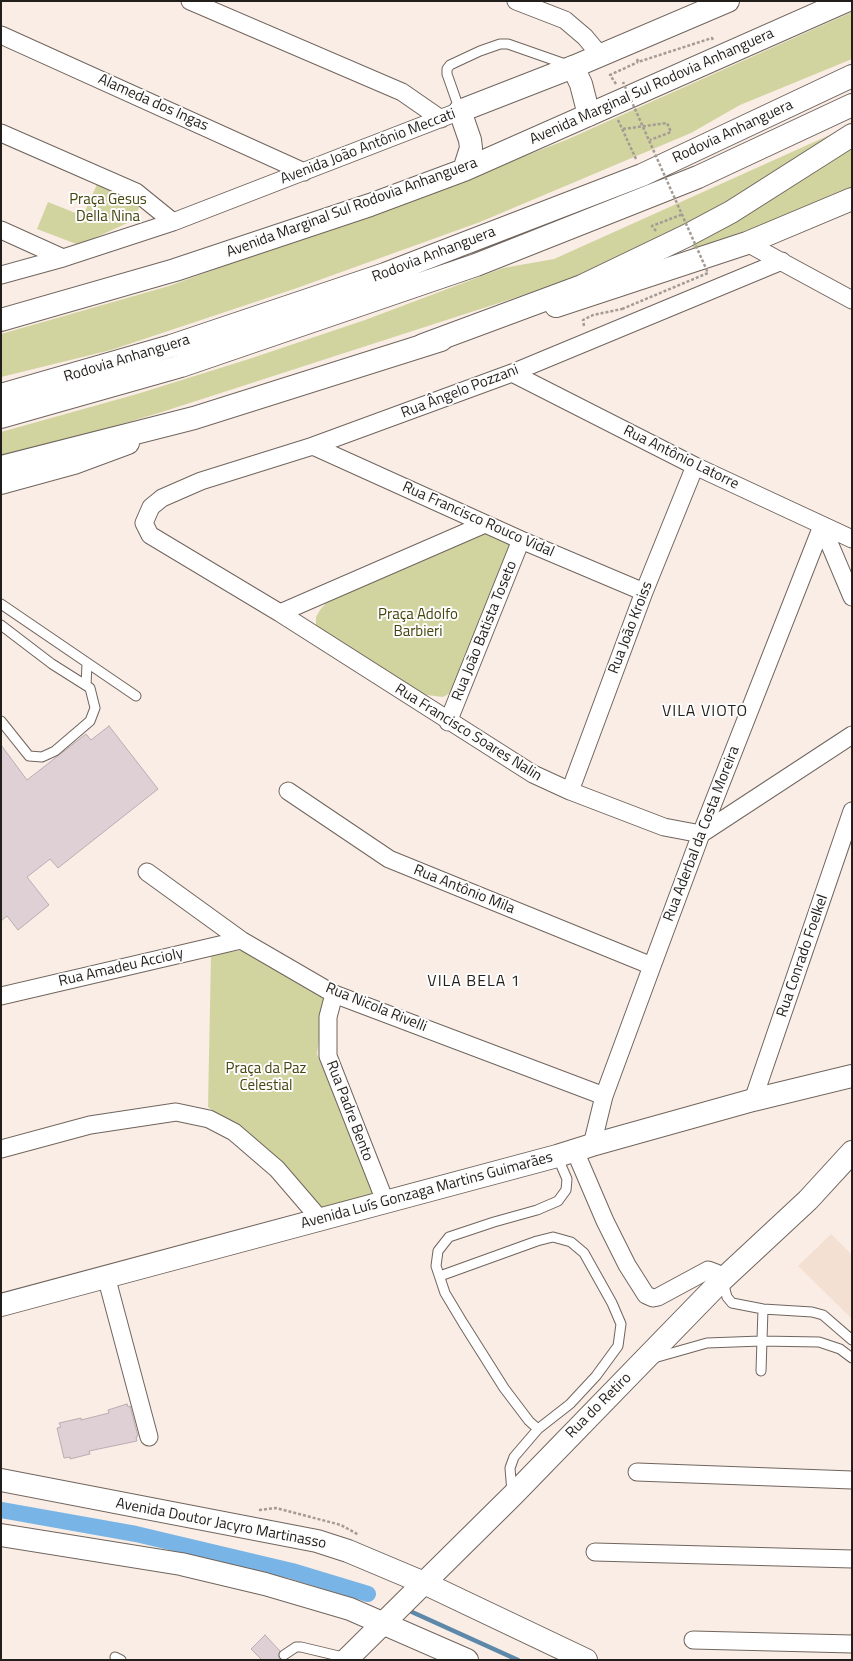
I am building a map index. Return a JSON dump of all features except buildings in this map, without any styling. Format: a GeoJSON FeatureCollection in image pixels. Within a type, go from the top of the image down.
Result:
{"type":"FeatureCollection","features":[{"type":"Feature","properties":{"kind":"main road","name":"Avenida João Antônio Meccati"},"geometry":{"type":"LineString","coordinates":[[450,115],[573,67],[728,1]]}},
{"type":"Feature","properties":{"kind":"main road","name":"Avenida Marginal Sul Rodovia Anhanguera"},"geometry":{"type":"LineString","coordinates":[[1,320],[175,270],[370,205],[464,170],[846,1]]}},
{"type":"Feature","properties":{"kind":"main road"},"geometry":{"type":"LineString","coordinates":[[573,67],[581,84],[589,115]]}},
{"type":"Feature","properties":{"kind":"main road","name":"Rodovia Anhanguera"},"geometry":{"type":"LineString","coordinates":[[1,396],[171,346],[393,271],[642,175],[852,76]]}},
{"type":"Feature","properties":{"kind":"main road","name":"Rodovia Anhanguera"},"geometry":{"type":"LineString","coordinates":[[1,417],[181,366],[476,265],[698,177],[852,105]]}},
{"type":"Feature","properties":{"kind":"main road"},"geometry":{"type":"LineString","coordinates":[[450,115],[470,140],[471,148],[464,170]]}},
{"type":"Feature","properties":{"kind":"main road"},"geometry":{"type":"LineString","coordinates":[[423,345],[582,286],[686,236],[731,212],[852,135]]}},
{"type":"Feature","properties":{"kind":"main road"},"geometry":{"type":"LineString","coordinates":[[1,483],[74,463],[194,418],[423,345],[557,306],[747,243],[852,199]]}},
{"type":"Feature","properties":{"kind":"main road"},"geometry":{"type":"LineString","coordinates":[[1,467],[194,418]]}},
{"type":"Feature","properties":{"kind":"main road","name":"Avenida Luís Gonzaga Martins Guimarães"},"geometry":{"type":"LineString","coordinates":[[1,1305],[320,1218],[575,1151],[753,1100],[852,1076]]}},
{"type":"Feature","properties":{"kind":"main road","name":"Rua do Retiro"},"geometry":{"type":"LineString","coordinates":[[347,1659],[388,1620],[513,1494],[722,1280],[808,1200],[852,1152]]}},
{"type":"Feature","properties":{"kind":"main road","name":"Avenida Doutor Jacyro Martinasso"},"geometry":{"type":"LineString","coordinates":[[1,1480],[317,1541],[348,1551],[420,1587],[586,1660]]}},
{"type":"Feature","properties":{"kind":"main road"},"geometry":{"type":"LineString","coordinates":[[1,1535],[182,1564],[265,1584],[388,1620],[467,1660]]}},
{"type":"Feature","properties":{"kind":"street"},"geometry":{"type":"LineString","coordinates":[[190,1],[402,92],[450,115]]}},
{"type":"Feature","properties":{"kind":"street"},"geometry":{"type":"LineString","coordinates":[[516,1],[565,20],[585,37],[600,55]]}},
{"type":"Feature","properties":{"kind":"street","name":"Alameda dos Ingas"},"geometry":{"type":"LineString","coordinates":[[1,35],[304,172]]}},
{"type":"Feature","properties":{"kind":"street","name":"Avenida João Antônio Meccati"},"geometry":{"type":"LineString","coordinates":[[1,275],[63,258],[173,222],[450,115]]}},
{"type":"Feature","properties":{"kind":"street"},"geometry":{"type":"LineString","coordinates":[[1,133],[136,192],[173,222]]}},
{"type":"Feature","properties":{"kind":"street"},"geometry":{"type":"LineString","coordinates":[[1,230],[63,258]]}},
{"type":"Feature","properties":{"kind":"street"},"geometry":{"type":"LineString","coordinates":[[747,243],[852,300]]}},
{"type":"Feature","properties":{"kind":"street","name":"Rua Ângelo Pozzani"},"geometry":{"type":"LineString","coordinates":[[144,523],[151,507],[162,498],[201,481],[313,446],[512,372],[782,261]]}},
{"type":"Feature","properties":{"kind":"street","name":"Rua Antônio Latorre"},"geometry":{"type":"LineString","coordinates":[[512,372],[695,466],[852,539]]}},
{"type":"Feature","properties":{"kind":"street","name":"Rua Francisco Rouco Vidal"},"geometry":{"type":"LineString","coordinates":[[313,446],[521,540],[644,592]]}},
{"type":"Feature","properties":{"kind":"street","name":"Rua João Kroiss"},"geometry":{"type":"LineString","coordinates":[[570,791],[644,592],[695,466]]}},
{"type":"Feature","properties":{"kind":"street","name":"Rua Francisco Soares Nalin"},"geometry":{"type":"LineString","coordinates":[[144,523],[150,535],[280,614],[448,722],[533,774],[570,791],[664,827],[701,834]]}},
{"type":"Feature","properties":{"kind":"street"},"geometry":{"type":"LineString","coordinates":[[280,614],[485,524]]}},
{"type":"Feature","properties":{"kind":"street"},"geometry":{"type":"LineString","coordinates":[[822,526],[852,597]]}},
{"type":"Feature","properties":{"kind":"street","name":"Rua Aderbal da Costa Moreira"},"geometry":{"type":"LineString","coordinates":[[575,1151],[604,1096],[701,834],[822,526]]}},
{"type":"Feature","properties":{"kind":"street","name":"Rua João Batista Toseto"},"geometry":{"type":"LineString","coordinates":[[448,722],[521,540]]}},
{"type":"Feature","properties":{"kind":"street"},"geometry":{"type":"LineString","coordinates":[[701,834],[848,741]]}},
{"type":"Feature","properties":{"kind":"street","name":"Rua Antônio Mila"},"geometry":{"type":"LineString","coordinates":[[288,791],[389,859],[652,966]]}},
{"type":"Feature","properties":{"kind":"street","name":"Rua Conrado Foelkel"},"geometry":{"type":"LineString","coordinates":[[753,1100],[852,811]]}},
{"type":"Feature","properties":{"kind":"street","name":"Rua Nicola Rivelli"},"geometry":{"type":"LineString","coordinates":[[146,872],[241,940],[334,994],[604,1096]]}},
{"type":"Feature","properties":{"kind":"street","name":"Rua Amadeu Accioly"},"geometry":{"type":"LineString","coordinates":[[1,996],[241,940]]}},
{"type":"Feature","properties":{"kind":"street","name":"Rua Padre Bento"},"geometry":{"type":"LineString","coordinates":[[334,994],[328,1017],[328,1056],[385,1201]]}},
{"type":"Feature","properties":{"kind":"street"},"geometry":{"type":"LineString","coordinates":[[1,1149],[90,1125],[176,1112],[209,1119],[234,1132],[277,1169],[320,1218]]}},
{"type":"Feature","properties":{"kind":"street"},"geometry":{"type":"LineString","coordinates":[[575,1151],[605,1221],[627,1265],[646,1294],[653,1298],[658,1298],[708,1270],[716,1273],[722,1280]]}},
{"type":"Feature","properties":{"kind":"street"},"geometry":{"type":"LineString","coordinates":[[106,1276],[148,1437]]}},
{"type":"Feature","properties":{"kind":"street"},"geometry":{"type":"LineString","coordinates":[[637,1472],[852,1480]]}},
{"type":"Feature","properties":{"kind":"street"},"geometry":{"type":"LineString","coordinates":[[595,1552],[852,1559]]}},
{"type":"Feature","properties":{"kind":"street"},"geometry":{"type":"LineString","coordinates":[[694,1640],[852,1644]]}},
{"type":"Feature","properties":{"kind":"lane"},"geometry":{"type":"LineString","coordinates":[[450,115],[447,74],[448,69],[450,66],[480,51],[500,44],[508,44],[573,67]]}},
{"type":"Feature","properties":{"kind":"lane"},"geometry":{"type":"LineString","coordinates":[[1,604],[136,696]]}},
{"type":"Feature","properties":{"kind":"lane"},"geometry":{"type":"LineString","coordinates":[[1,625],[52,664],[90,688],[95,708],[90,721],[55,751],[42,757],[29,756],[1,722]]}},
{"type":"Feature","properties":{"kind":"lane"},"geometry":{"type":"LineString","coordinates":[[86,685],[87,664]]}},
{"type":"Feature","properties":{"kind":"lane"},"geometry":{"type":"LineString","coordinates":[[538,1429],[529,1421],[495,1374],[445,1293],[436,1266],[438,1251],[449,1237],[537,1210],[558,1201],[566,1190],[567,1179],[575,1151]]}},
{"type":"Feature","properties":{"kind":"lane"},"geometry":{"type":"LineString","coordinates":[[440,1276],[537,1240],[553,1237],[571,1242],[584,1253],[612,1303],[621,1324],[618,1346],[596,1376],[570,1404],[538,1429],[514,1457],[510,1468],[513,1494]]}},
{"type":"Feature","properties":{"kind":"lane"},"geometry":{"type":"LineString","coordinates":[[722,1280],[727,1298],[732,1303],[763,1309],[812,1312],[823,1316],[852,1340]]}},
{"type":"Feature","properties":{"kind":"lane"},"geometry":{"type":"LineString","coordinates":[[761,1371],[763,1309]]}},
{"type":"Feature","properties":{"kind":"lane"},"geometry":{"type":"LineString","coordinates":[[643,1361],[707,1343],[761,1341],[819,1342],[840,1349],[852,1358]]}},
{"type":"Feature","properties":{"kind":"lane"},"geometry":{"type":"LineString","coordinates":[[284,1655],[296,1647],[301,1646],[347,1659]]}},
{"type":"Feature","properties":{"kind":"path"},"geometry":{"type":"LineString","coordinates":[[632,41],[638,62],[712,38],[715,42],[708,45]]}},
{"type":"Feature","properties":{"kind":"path"},"geometry":{"type":"LineString","coordinates":[[583,320],[593,315],[622,309],[708,273],[623,82],[630,79]]}},
{"type":"Feature","properties":{"kind":"path"},"geometry":{"type":"LineString","coordinates":[[623,129],[667,123],[671,132],[650,140]]}},
{"type":"Feature","properties":{"kind":"shaded area"},"geometry":{"type":"Polygon","coordinates":[[[831,1234],[852,1255],[852,1319],[798,1266],[831,1234]]]}},
{"type":"Feature","properties":{"kind":"green space"},"geometry":{"type":"Polygon","coordinates":[[[852,12],[852,59],[740,105],[691,133],[480,222],[297,288],[111,350],[1,377],[1,334],[169,286],[496,167],[566,140],[852,12]]]}},
{"type":"Feature","properties":{"kind":"green space"},"geometry":{"type":"Polygon","coordinates":[[[843,129],[769,179],[647,247],[564,282],[162,412],[105,429],[1,455],[1,432],[137,394],[249,359],[365,320],[503,268],[554,259],[843,129]]]}},
{"type":"Feature","properties":{"kind":"green space"},"geometry":{"type":"Polygon","coordinates":[[[852,141],[852,188],[768,223],[693,249],[692,245],[852,141]]]}},
{"type":"Feature","properties":{"kind":"green space","name":"Praça Gesus Della Nina"},"geometry":{"type":"Polygon","coordinates":[[[98,182],[141,203],[134,220],[79,245],[37,229],[48,202],[83,216],[98,182]]]}},
{"type":"Feature","properties":{"kind":"green space","name":"Praça Adolfo Barbieri"},"geometry":{"type":"Polygon","coordinates":[[[485,528],[513,540],[452,692],[443,697],[419,694],[323,635],[316,625],[316,617],[327,602],[485,528]]]}},
{"type":"Feature","properties":{"kind":"green space","name":"Praça da Paz Celestial"},"geometry":{"type":"Polygon","coordinates":[[[244,950],[325,998],[317,1054],[378,1197],[320,1208],[277,1158],[208,1107],[211,955],[244,950]]]}},
{"type":"Feature","properties":{"kind":"waterway"},"geometry":{"type":"LineString","coordinates":[[1,1510],[136,1534],[292,1571],[368,1594]]}},
{"type":"Feature","properties":{"kind":"waterway"},"geometry":{"type":"LineString","coordinates":[[412,1612],[518,1660]]}},
{"type":"Feature","properties":{"kind":"district","name":"VILA VIOTO"},"geometry":{"type":"Point","coordinates":[705,712]}},
{"type":"Feature","properties":{"kind":"district","name":"VILA BELA 1"},"geometry":{"type":"Point","coordinates":[474,982]}}]}
